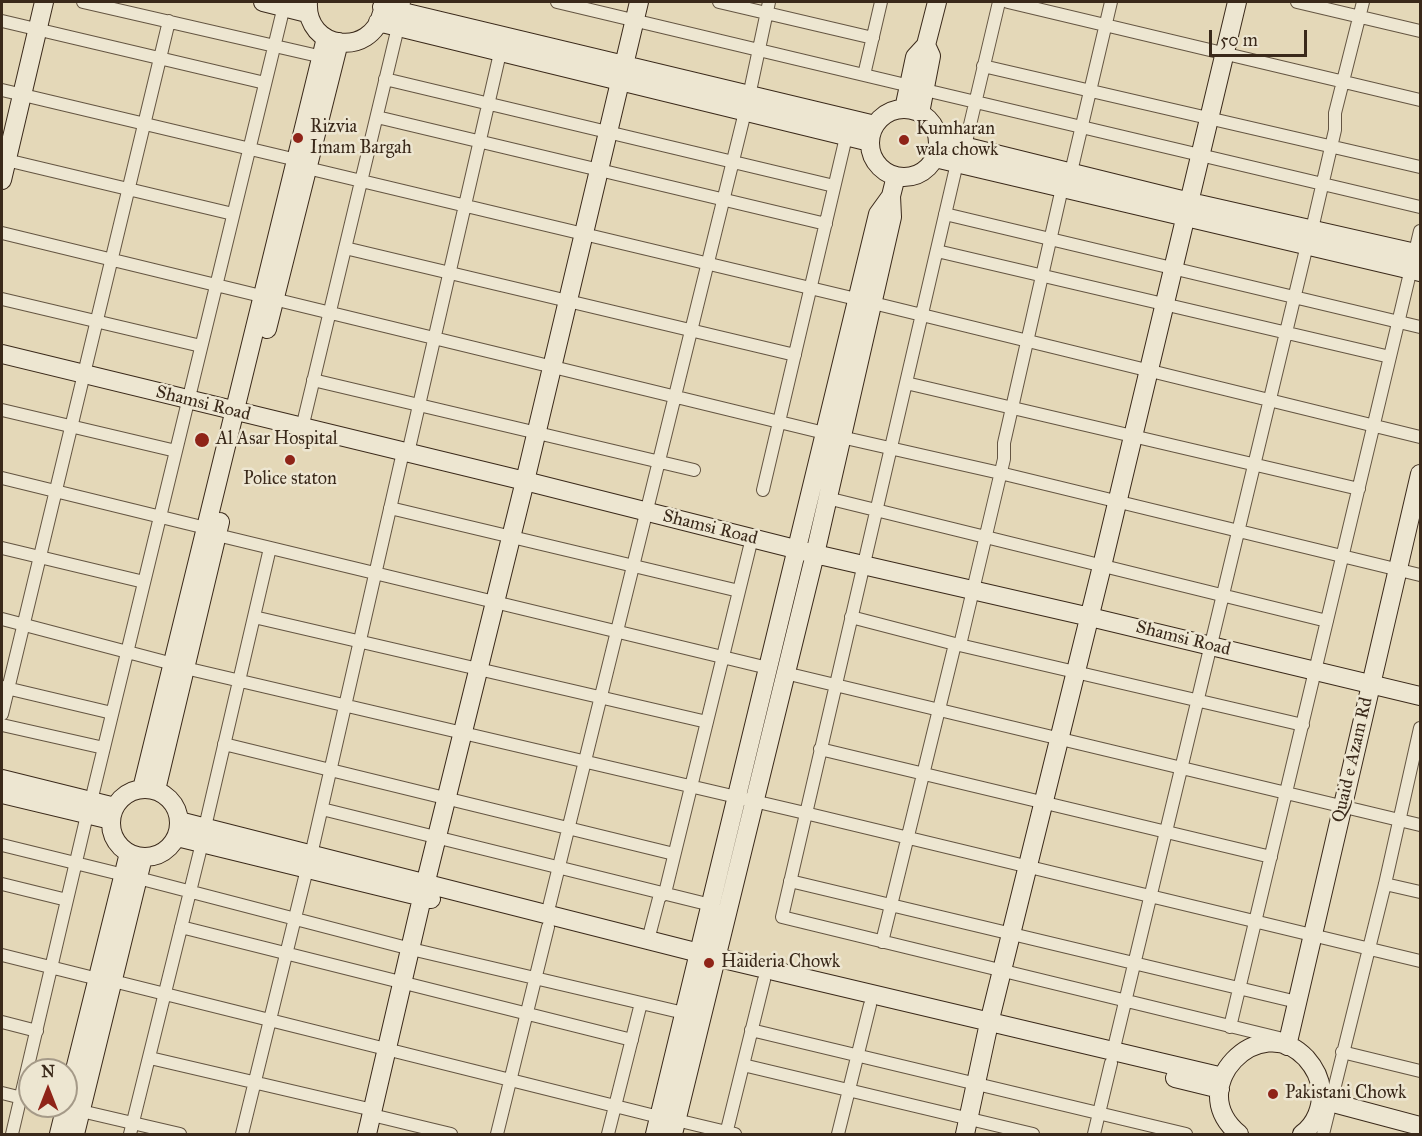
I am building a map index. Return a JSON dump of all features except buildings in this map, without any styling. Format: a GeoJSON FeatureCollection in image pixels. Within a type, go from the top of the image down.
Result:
{"type":"FeatureCollection","features":[{"type":"Feature","properties":{"kind":"street"},"geometry":{"type":"LineString","coordinates":[[2,180],[4,159],[44,2]]}},
{"type":"Feature","properties":{"kind":"street"},"geometry":{"type":"LineString","coordinates":[[83,2],[274,46],[330,49],[365,38],[374,30],[381,10],[622,74],[872,134]]}},
{"type":"Feature","properties":{"kind":"street"},"geometry":{"type":"LineString","coordinates":[[149,790],[330,49],[312,24],[307,7],[263,2]]}},
{"type":"Feature","properties":{"kind":"street"},"geometry":{"type":"LineString","coordinates":[[557,2],[1420,207]]}},
{"type":"Feature","properties":{"kind":"street"},"geometry":{"type":"LineString","coordinates":[[367,1134],[639,2]]}},
{"type":"Feature","properties":{"kind":"street"},"geometry":{"type":"LineString","coordinates":[[719,2],[768,7],[873,38]]}},
{"type":"Feature","properties":{"kind":"street"},"geometry":{"type":"LineString","coordinates":[[864,75],[881,2]]}},
{"type":"Feature","properties":{"kind":"street"},"geometry":{"type":"LineString","coordinates":[[912,111],[917,88],[915,57],[926,45],[937,2]]}},
{"type":"Feature","properties":{"kind":"street"},"geometry":{"type":"LineString","coordinates":[[965,146],[999,2]]}},
{"type":"Feature","properties":{"kind":"street"},"geometry":{"type":"LineString","coordinates":[[1008,2],[1420,100]]}},
{"type":"Feature","properties":{"kind":"street"},"geometry":{"type":"LineString","coordinates":[[882,942],[939,710],[973,590],[1042,276],[1082,127],[1111,2]]}},
{"type":"Feature","properties":{"kind":"street"},"geometry":{"type":"LineString","coordinates":[[967,1127],[988,1028],[1134,436],[1237,2]]}},
{"type":"Feature","properties":{"kind":"street"},"geometry":{"type":"LineString","coordinates":[[1297,2],[1420,31]]}},
{"type":"Feature","properties":{"kind":"street"},"geometry":{"type":"LineString","coordinates":[[1094,1134],[1269,400],[1323,184],[1335,130],[1335,112],[1363,2]]}},
{"type":"Feature","properties":{"kind":"street"},"geometry":{"type":"LineString","coordinates":[[32,1058],[67,900],[284,4]]}},
{"type":"Feature","properties":{"kind":"street"},"geometry":{"type":"LineString","coordinates":[[497,1134],[536,978],[559,867],[747,104],[768,7]]}},
{"type":"Feature","properties":{"kind":"street"},"geometry":{"type":"LineString","coordinates":[[401,14],[500,52],[622,74]]}},
{"type":"Feature","properties":{"kind":"street"},"geometry":{"type":"LineString","coordinates":[[302,428],[401,14]]}},
{"type":"Feature","properties":{"kind":"street"},"geometry":{"type":"LineString","coordinates":[[2,21],[265,83]]}},
{"type":"Feature","properties":{"kind":"street"},"geometry":{"type":"LineString","coordinates":[[2,714],[5,688],[23,625],[169,21]]}},
{"type":"Feature","properties":{"kind":"street"},"geometry":{"type":"LineString","coordinates":[[242,1134],[331,770],[390,508],[419,405],[500,52]]}},
{"type":"Feature","properties":{"kind":"street"},"geometry":{"type":"LineString","coordinates":[[983,66],[1420,167]]}},
{"type":"Feature","properties":{"kind":"street"},"geometry":{"type":"LineString","coordinates":[[386,79],[834,186]]}},
{"type":"Feature","properties":{"kind":"street"},"geometry":{"type":"LineString","coordinates":[[2,90],[249,148],[361,180],[465,206],[1420,436]]}},
{"type":"Feature","properties":{"kind":"street"},"geometry":{"type":"LineString","coordinates":[[747,104],[846,137],[872,134]]}},
{"type":"Feature","properties":{"kind":"street"},"geometry":{"type":"LineString","coordinates":[[912,111],[928,117],[936,128],[939,140],[936,158],[923,172],[905,178],[885,172],[871,154],[872,134],[887,113],[912,111]]}},
{"type":"Feature","properties":{"kind":"street"},"geometry":{"type":"LineString","coordinates":[[376,117],[826,224]]}},
{"type":"Feature","properties":{"kind":"street"},"geometry":{"type":"LineString","coordinates":[[763,490],[846,137]]}},
{"type":"Feature","properties":{"kind":"street"},"geometry":{"type":"LineString","coordinates":[[939,140],[965,146],[1067,180]]}},
{"type":"Feature","properties":{"kind":"street"},"geometry":{"type":"LineString","coordinates":[[936,158],[1067,180],[1417,262]]}},
{"type":"Feature","properties":{"kind":"street"},"geometry":{"type":"LineString","coordinates":[[4,159],[233,214]]}},
{"type":"Feature","properties":{"kind":"street"},"geometry":{"type":"LineString","coordinates":[[957,163],[782,917],[1287,1043],[1314,1067],[1321,1083],[1326,1101],[1323,1134]]}},
{"type":"Feature","properties":{"kind":"street"},"geometry":{"type":"LineString","coordinates":[[777,671],[796,550],[833,435],[865,301],[892,218],[891,196],[896,176]]}},
{"type":"Feature","properties":{"kind":"street"},"geometry":{"type":"LineString","coordinates":[[945,214],[1420,327]]}},
{"type":"Feature","properties":{"kind":"street"},"geometry":{"type":"LineString","coordinates":[[1230,1027],[1390,357],[1417,262],[1420,231]]}},
{"type":"Feature","properties":{"kind":"street"},"geometry":{"type":"LineString","coordinates":[[2,233],[1420,575]]}},
{"type":"Feature","properties":{"kind":"street"},"geometry":{"type":"LineString","coordinates":[[345,248],[795,355]]}},
{"type":"Feature","properties":{"kind":"street"},"geometry":{"type":"LineString","coordinates":[[937,250],[1390,357]]}},
{"type":"Feature","properties":{"kind":"street"},"geometry":{"type":"LineString","coordinates":[[2,299],[201,346]]}},
{"type":"Feature","properties":{"kind":"street","name":"Shamsi Road"},"geometry":{"type":"LineString","coordinates":[[2,354],[796,550],[1420,696]]}},
{"type":"Feature","properties":{"kind":"street"},"geometry":{"type":"LineString","coordinates":[[314,380],[694,471]]}},
{"type":"Feature","properties":{"kind":"street"},"geometry":{"type":"LineString","coordinates":[[906,382],[1359,489]]}},
{"type":"Feature","properties":{"kind":"street"},"geometry":{"type":"LineString","coordinates":[[2,410],[176,451]]}},
{"type":"Feature","properties":{"kind":"street"},"geometry":{"type":"LineString","coordinates":[[666,1126],[777,671],[815,554],[827,498],[833,435]]}},
{"type":"Feature","properties":{"kind":"street","name":"Quaid e Azam Rd"},"geometry":{"type":"LineString","coordinates":[[1287,1043],[1420,474]]}},
{"type":"Feature","properties":{"kind":"street"},"geometry":{"type":"LineString","coordinates":[[2,478],[160,516],[270,548],[375,574],[1420,825]]}},
{"type":"Feature","properties":{"kind":"street"},"geometry":{"type":"LineString","coordinates":[[827,498],[1327,621]]}},
{"type":"Feature","properties":{"kind":"street"},"geometry":{"type":"LineString","coordinates":[[390,508],[739,591]]}},
{"type":"Feature","properties":{"kind":"street"},"geometry":{"type":"LineString","coordinates":[[648,940],[659,898],[665,893],[752,538]]}},
{"type":"Feature","properties":{"kind":"street"},"geometry":{"type":"LineString","coordinates":[[2,548],[144,582]]}},
{"type":"Feature","properties":{"kind":"street"},"geometry":{"type":"LineString","coordinates":[[132,1129],[270,548]]}},
{"type":"Feature","properties":{"kind":"street"},"geometry":{"type":"LineString","coordinates":[[254,617],[707,722]]}},
{"type":"Feature","properties":{"kind":"street"},"geometry":{"type":"LineString","coordinates":[[851,617],[957,645],[1303,725]]}},
{"type":"Feature","properties":{"kind":"street"},"geometry":{"type":"LineString","coordinates":[[2,619],[239,682],[691,786],[1420,961]]}},
{"type":"Feature","properties":{"kind":"street"},"geometry":{"type":"LineString","coordinates":[[5,688],[112,713]]}},
{"type":"Feature","properties":{"kind":"street"},"geometry":{"type":"LineString","coordinates":[[2,724],[104,748]]}},
{"type":"Feature","properties":{"kind":"street"},"geometry":{"type":"LineString","coordinates":[[1302,1134],[1307,1131],[1326,1101],[1342,1052],[1418,754],[1420,728]]}},
{"type":"Feature","properties":{"kind":"street"},"geometry":{"type":"LineString","coordinates":[[224,744],[674,854]]}},
{"type":"Feature","properties":{"kind":"street"},"geometry":{"type":"LineString","coordinates":[[820,749],[1271,857]]}},
{"type":"Feature","properties":{"kind":"street"},"geometry":{"type":"LineString","coordinates":[[2,779],[113,814]]}},
{"type":"Feature","properties":{"kind":"street"},"geometry":{"type":"LineString","coordinates":[[149,790],[166,796],[174,804],[178,829],[170,847],[161,854],[136,855],[115,839],[113,814],[128,793],[149,790]]}},
{"type":"Feature","properties":{"kind":"street"},"geometry":{"type":"LineString","coordinates":[[2,794],[89,808]]}},
{"type":"Feature","properties":{"kind":"street"},"geometry":{"type":"LineString","coordinates":[[666,1126],[684,1013],[706,960],[711,905],[745,799]]}},
{"type":"Feature","properties":{"kind":"street"},"geometry":{"type":"LineString","coordinates":[[321,809],[711,905]]}},
{"type":"Feature","properties":{"kind":"street"},"geometry":{"type":"LineString","coordinates":[[178,829],[706,960],[1221,1083]]}},
{"type":"Feature","properties":{"kind":"street"},"geometry":{"type":"LineString","coordinates":[[2,845],[411,949],[684,1013]]}},
{"type":"Feature","properties":{"kind":"street"},"geometry":{"type":"LineString","coordinates":[[78,1071],[105,980],[136,855]]}},
{"type":"Feature","properties":{"kind":"street"},"geometry":{"type":"LineString","coordinates":[[790,881],[1297,1002]]}},
{"type":"Feature","properties":{"kind":"street"},"geometry":{"type":"LineString","coordinates":[[2,884],[67,900]]}},
{"type":"Feature","properties":{"kind":"street"},"geometry":{"type":"LineString","coordinates":[[1385,884],[1420,892]]}},
{"type":"Feature","properties":{"kind":"street"},"geometry":{"type":"LineString","coordinates":[[548,921],[648,940],[764,980],[870,1005],[988,1028]]}},
{"type":"Feature","properties":{"kind":"street"},"geometry":{"type":"LineString","coordinates":[[181,927],[632,1040]]}},
{"type":"Feature","properties":{"kind":"street"},"geometry":{"type":"LineString","coordinates":[[2,955],[615,1106],[666,1126],[729,1134],[764,980]]}},
{"type":"Feature","properties":{"kind":"street"},"geometry":{"type":"LineString","coordinates":[[608,1134],[641,1003]]}},
{"type":"Feature","properties":{"kind":"street"},"geometry":{"type":"LineString","coordinates":[[838,1134],[870,1005]]}},
{"type":"Feature","properties":{"kind":"street"},"geometry":{"type":"LineString","coordinates":[[2,1022],[37,1030]]}},
{"type":"Feature","properties":{"kind":"street"},"geometry":{"type":"LineString","coordinates":[[751,1030],[1186,1134]]}},
{"type":"Feature","properties":{"kind":"street"},"geometry":{"type":"LineString","coordinates":[[1239,1134],[1231,1128],[1222,1114],[1219,1098],[1227,1066],[1239,1054],[1254,1046],[1287,1043]]}},
{"type":"Feature","properties":{"kind":"street"},"geometry":{"type":"LineString","coordinates":[[1342,1052],[1420,1071]]}},
{"type":"Feature","properties":{"kind":"street"},"geometry":{"type":"LineString","coordinates":[[150,1058],[451,1134]]}},
{"type":"Feature","properties":{"kind":"street"},"geometry":{"type":"LineString","coordinates":[[743,1065],[849,1091],[967,1127],[1033,1134]]}},
{"type":"Feature","properties":{"kind":"street"},"geometry":{"type":"LineString","coordinates":[[2,1093],[18,1097]]}},
{"type":"Feature","properties":{"kind":"street"},"geometry":{"type":"LineString","coordinates":[[1326,1101],[1420,1126]]}},
{"type":"Feature","properties":{"kind":"street"},"geometry":{"type":"LineString","coordinates":[[78,1112],[132,1129],[180,1134]]}},
{"type":"Feature","properties":{"kind":"street"},"geometry":{"type":"LineString","coordinates":[[12,1134],[18,1118]]}},
{"type":"Feature","properties":{"kind":"street"},"geometry":{"type":"LineString","coordinates":[[59,1134],[64,1118]]}},
{"type":"Feature","properties":{"kind":"street"},"geometry":{"type":"LineString","coordinates":[[70,1118],[75,1134]]}},
{"type":"Feature","properties":{"kind":"place","name":"Rizvia Imam Bargah"},"geometry":{"type":"Point","coordinates":[298,138]}},
{"type":"Feature","properties":{"kind":"place","name":"Kumharan wala chowk"},"geometry":{"type":"Point","coordinates":[904,140]}},
{"type":"Feature","properties":{"kind":"place","name":"Al Asar Hospital"},"geometry":{"type":"Point","coordinates":[202,440]}},
{"type":"Feature","properties":{"kind":"place","name":"Police staton"},"geometry":{"type":"Point","coordinates":[290,460]}},
{"type":"Feature","properties":{"kind":"place","name":"Haideria Chowk"},"geometry":{"type":"Point","coordinates":[709,963]}},
{"type":"Feature","properties":{"kind":"place","name":"Pakistani Chowk"},"geometry":{"type":"Point","coordinates":[1273,1094]}}]}
